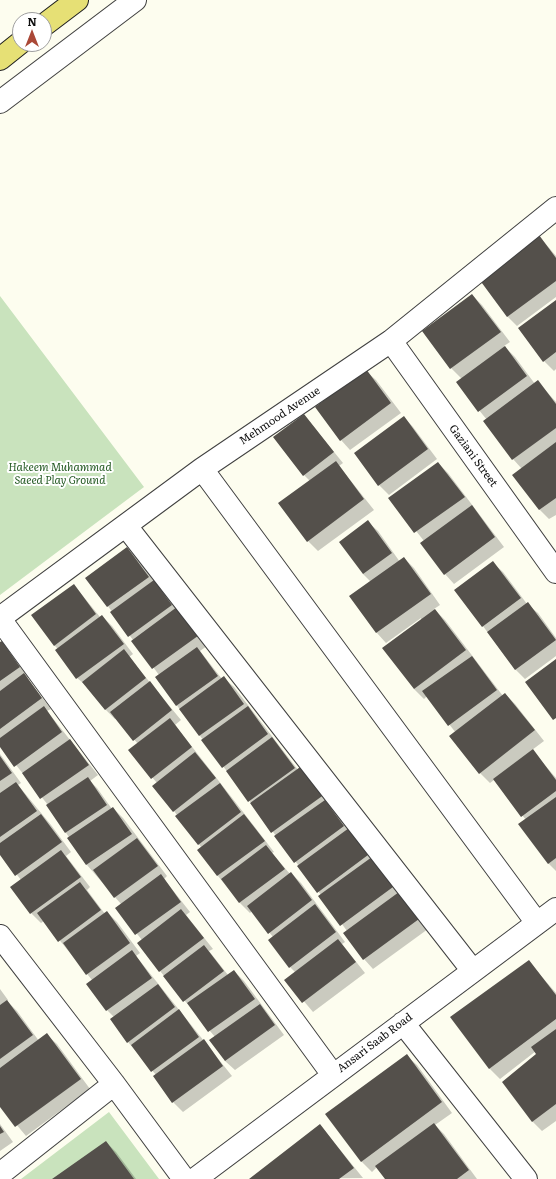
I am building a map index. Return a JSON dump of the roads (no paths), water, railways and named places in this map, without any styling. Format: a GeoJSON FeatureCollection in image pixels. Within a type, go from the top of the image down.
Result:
{"type":"FeatureCollection","features":[{"type":"Feature","properties":{"kind":"main road"},"geometry":{"type":"LineString","coordinates":[[52,19],[77,0]]}},
{"type":"Feature","properties":{"kind":"main road"},"geometry":{"type":"LineString","coordinates":[[0,59],[12,50]]}},
{"type":"Feature","properties":{"kind":"street"},"geometry":{"type":"LineString","coordinates":[[0,102],[135,0]]}},
{"type":"Feature","properties":{"kind":"street","name":"Mehmood Avenue"},"geometry":{"type":"LineString","coordinates":[[0,618],[202,469],[390,341],[553,216]]}},
{"type":"Feature","properties":{"kind":"street","name":"Gaziani Street"},"geometry":{"type":"LineString","coordinates":[[390,341],[556,572]]}},
{"type":"Feature","properties":{"kind":"street"},"geometry":{"type":"LineString","coordinates":[[202,469],[537,923]]}},
{"type":"Feature","properties":{"kind":"street"},"geometry":{"type":"LineString","coordinates":[[126,526],[473,971]]}},
{"type":"Feature","properties":{"kind":"street"},"geometry":{"type":"LineString","coordinates":[[0,618],[333,1075]]}},
{"type":"Feature","properties":{"kind":"street","name":"Ansari Saab Road"},"geometry":{"type":"LineString","coordinates":[[195,1179],[556,909]]}},
{"type":"Feature","properties":{"kind":"street"},"geometry":{"type":"LineString","coordinates":[[0,936],[114,1084],[184,1179]]}},
{"type":"Feature","properties":{"kind":"street"},"geometry":{"type":"LineString","coordinates":[[402,1023],[526,1179]]}},
{"type":"Feature","properties":{"kind":"street"},"geometry":{"type":"LineString","coordinates":[[0,1174],[114,1084]]}},
{"type":"Feature","properties":{"kind":"park label","name":"Hakeem Muhammad Saeed Play Ground"},"geometry":{"type":"Point","coordinates":[60,474]}}]}
